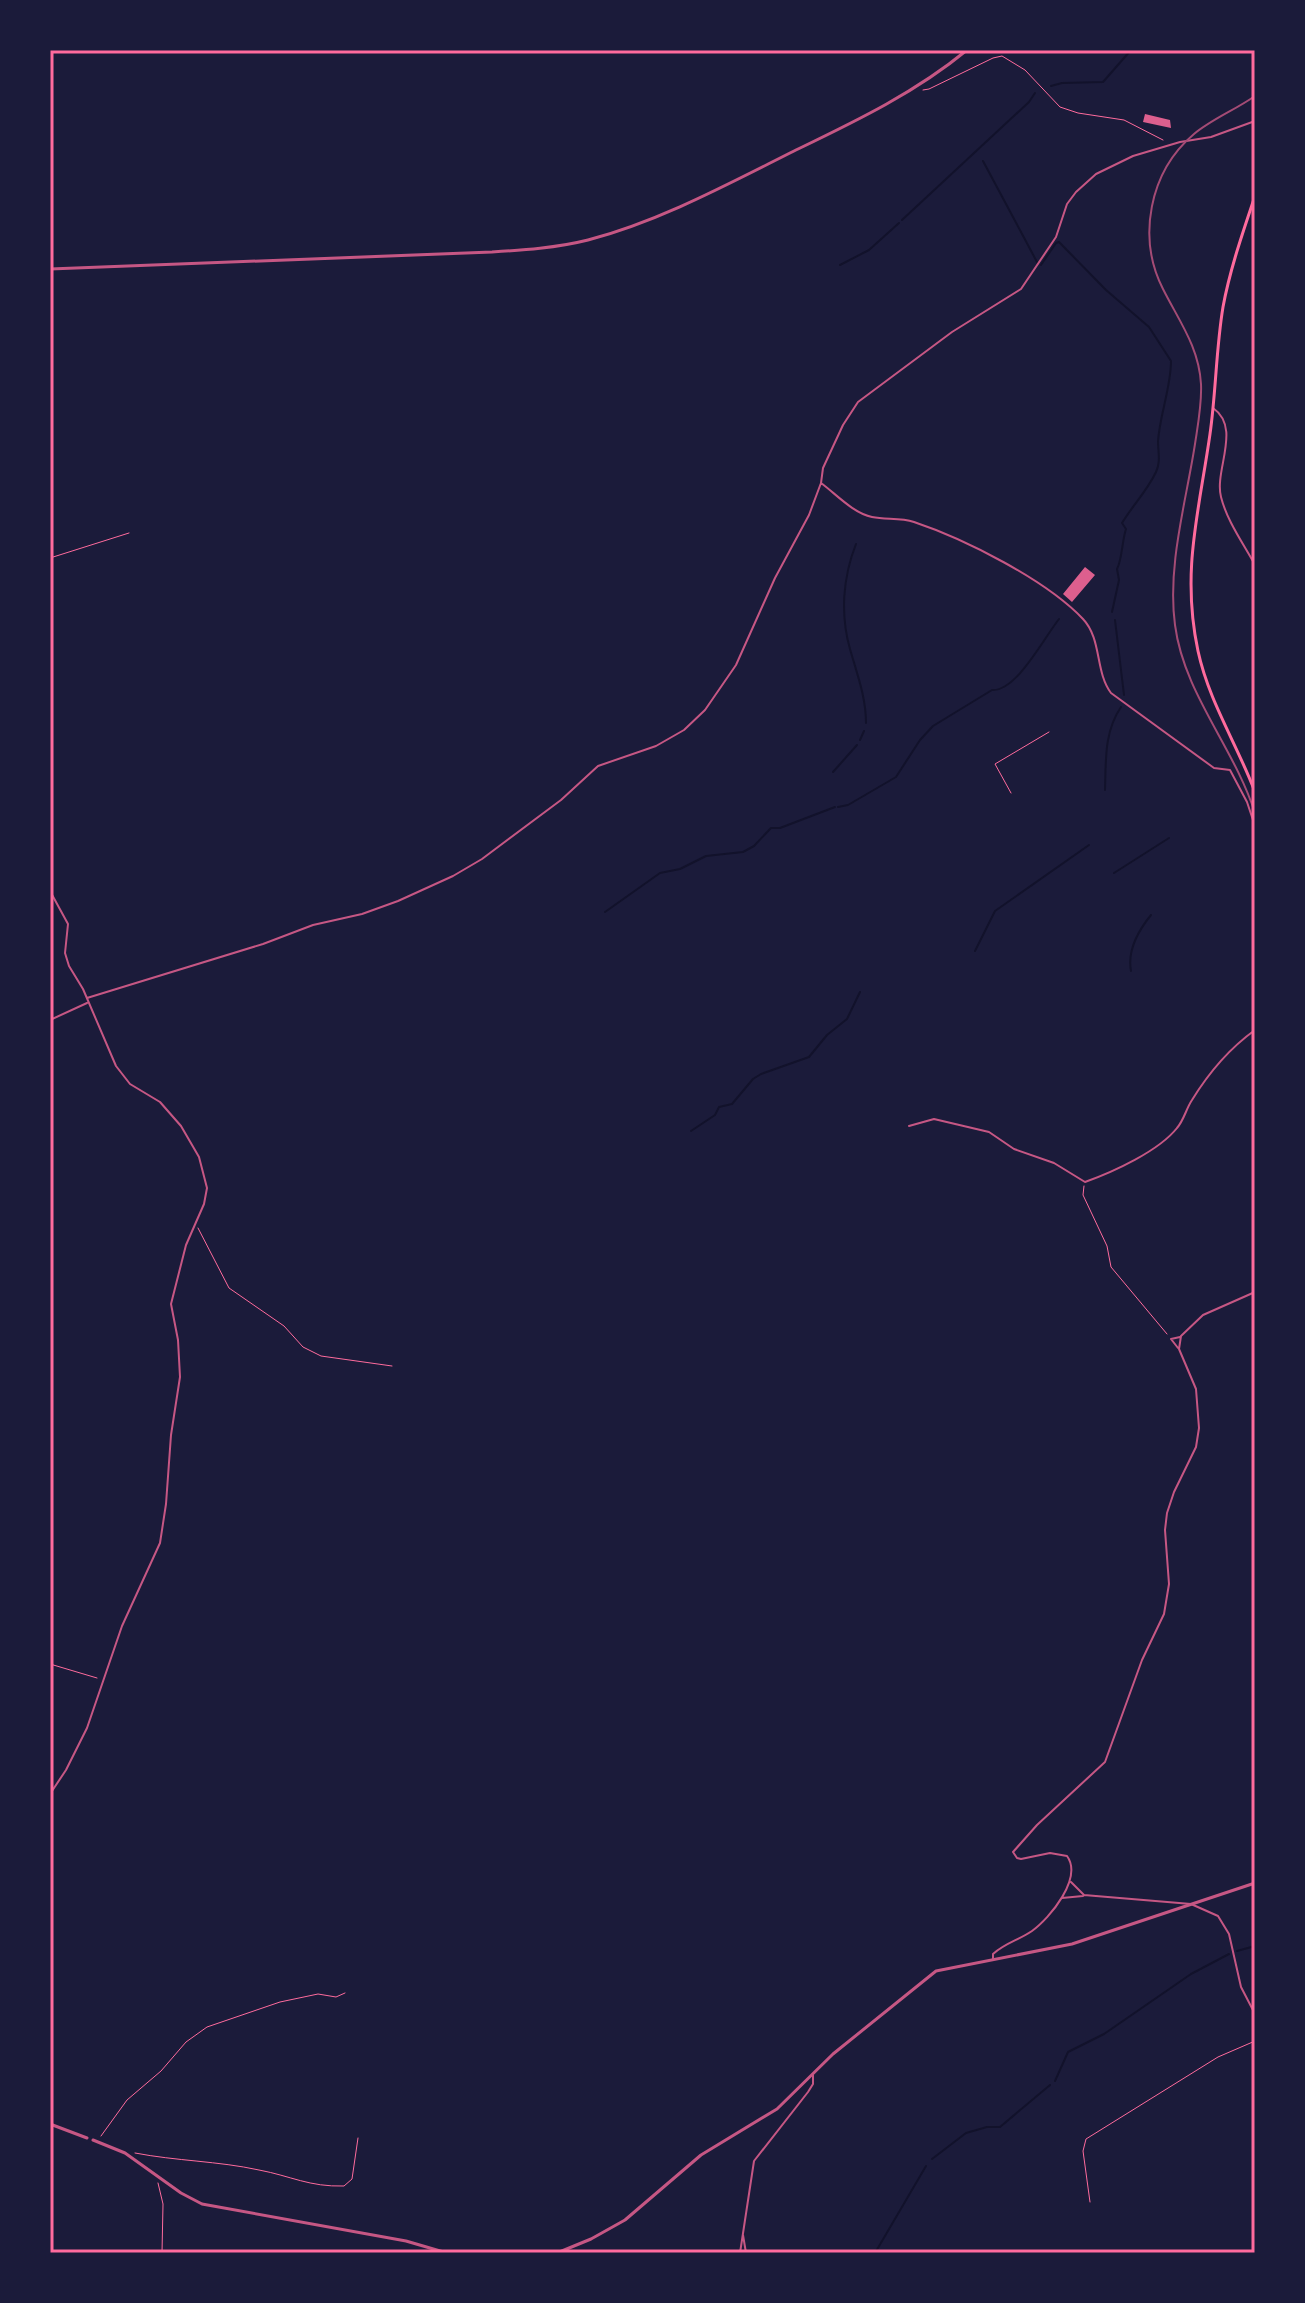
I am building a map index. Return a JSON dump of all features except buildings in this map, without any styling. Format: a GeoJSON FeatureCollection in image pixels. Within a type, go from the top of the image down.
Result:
{"type":"FeatureCollection","features":[{"type":"Feature","properties":{"kind":"main road"},"geometry":{"type":"LineString","coordinates":[[1255,196],[1235,256],[1224,305],[1213,408],[1191,545],[1192,614],[1199,656],[1210,694],[1255,792]]}},
{"type":"Feature","properties":{"kind":"street"},"geometry":{"type":"LineString","coordinates":[[50,269],[489,252],[568,244],[614,232],[698,198],[879,109],[967,50]]}},
{"type":"Feature","properties":{"kind":"street"},"geometry":{"type":"LineString","coordinates":[[50,1020],[88,1000],[313,925],[362,914],[453,876],[482,859],[561,800],[598,766],[656,746],[684,730],[705,710],[736,665],[775,578],[809,515],[823,468],[843,425],[858,402],[961,326],[1021,289],[1056,237],[1067,204],[1088,180],[1118,162],[1168,145],[1211,137],[1255,121]]}},
{"type":"Feature","properties":{"kind":"street"},"geometry":{"type":"LineString","coordinates":[[1213,408],[1222,416],[1226,445],[1221,497],[1255,565]]}},
{"type":"Feature","properties":{"kind":"street"},"geometry":{"type":"LineString","coordinates":[[821,483],[862,513],[904,519],[930,528],[1009,565],[1056,596],[1089,627],[1105,683],[1111,693],[1214,768],[1230,770],[1247,802],[1255,826]]}},
{"type":"Feature","properties":{"kind":"street"},"geometry":{"type":"LineString","coordinates":[[50,891],[68,924],[67,961],[121,1074],[130,1084],[167,1109],[199,1157],[207,1188],[204,1204],[186,1245],[171,1304],[178,1340],[180,1377],[171,1435],[164,1523],[156,1554],[122,1626],[78,1749],[50,1794]]}},
{"type":"Feature","properties":{"kind":"street"},"geometry":{"type":"LineString","coordinates":[[909,1126],[934,1119],[989,1132],[1014,1149],[1054,1163],[1085,1182],[1145,1152],[1171,1134],[1214,1071],[1255,1030]]}},
{"type":"Feature","properties":{"kind":"street"},"geometry":{"type":"LineString","coordinates":[[993,1959],[993,1954],[1003,1946],[1031,1932],[1062,1898],[1070,1880],[1071,1860],[1065,1855],[1050,1853],[1021,1859],[1013,1852],[1021,1840],[1105,1762],[1142,1660],[1166,1606],[1169,1574],[1165,1530],[1167,1513],[1196,1447],[1199,1428],[1196,1389],[1179,1349],[1171,1339],[1181,1336],[1203,1315],[1255,1292]]}},
{"type":"Feature","properties":{"kind":"street"},"geometry":{"type":"LineString","coordinates":[[1179,1349],[1181,1336]]}},
{"type":"Feature","properties":{"kind":"street"},"geometry":{"type":"LineString","coordinates":[[1070,1880],[1084,1895]]}},
{"type":"Feature","properties":{"kind":"street"},"geometry":{"type":"LineString","coordinates":[[557,2253],[625,2220],[701,2155],[777,2109],[813,2074],[929,1975],[951,1966],[1072,1944],[1255,1883]]}},
{"type":"Feature","properties":{"kind":"street"},"geometry":{"type":"LineString","coordinates":[[1062,1898],[1084,1895],[1191,1904],[1218,1916],[1226,1926],[1241,1987],[1255,2014]]}},
{"type":"Feature","properties":{"kind":"street"},"geometry":{"type":"LineString","coordinates":[[740,2253],[756,2157],[808,2092],[814,2081],[813,2074]]}},
{"type":"Feature","properties":{"kind":"street"},"geometry":{"type":"LineString","coordinates":[[50,2124],[87,2138]]}},
{"type":"Feature","properties":{"kind":"street"},"geometry":{"type":"LineString","coordinates":[[96,2141],[125,2153],[202,2204],[406,2241],[447,2253]]}},
{"type":"Feature","properties":{"kind":"street"},"geometry":{"type":"LineString","coordinates":[[743,2234],[746,2253]]}},
{"type":"Feature","properties":{"kind":"path"},"geometry":{"type":"LineString","coordinates":[[919,85],[921,89],[929,89],[1002,56],[1025,70],[1060,107],[1124,120],[1168,145]]}},
{"type":"Feature","properties":{"kind":"path"},"geometry":{"type":"LineString","coordinates":[[50,558],[129,533]]}},
{"type":"Feature","properties":{"kind":"path"},"geometry":{"type":"LineString","coordinates":[[1011,793],[995,764],[1049,732]]}},
{"type":"Feature","properties":{"kind":"path"},"geometry":{"type":"LineString","coordinates":[[1085,1182],[1082,1192],[1108,1249],[1111,1267],[1171,1339]]}},
{"type":"Feature","properties":{"kind":"path"},"geometry":{"type":"LineString","coordinates":[[195,1222],[226,1285],[251,1306],[284,1326],[303,1347],[321,1356],[392,1366]]}},
{"type":"Feature","properties":{"kind":"path"},"geometry":{"type":"LineString","coordinates":[[50,1664],[105,1680]]}},
{"type":"Feature","properties":{"kind":"path"},"geometry":{"type":"LineString","coordinates":[[96,2141],[127,2100],[161,2071],[179,2049],[207,2027],[280,2002],[318,1994],[336,1997],[345,1993]]}},
{"type":"Feature","properties":{"kind":"path"},"geometry":{"type":"LineString","coordinates":[[1090,2202],[1083,2151],[1090,2135],[1218,2057],[1255,2041]]}},
{"type":"Feature","properties":{"kind":"path"},"geometry":{"type":"LineString","coordinates":[[132,2152],[259,2170],[305,2183],[344,2186],[352,2179],[358,2138]]}},
{"type":"Feature","properties":{"kind":"path"},"geometry":{"type":"LineString","coordinates":[[158,2176],[163,2204],[162,2253]]}},
{"type":"Feature","properties":{"kind":"waterway"},"geometry":{"type":"LineString","coordinates":[[1051,86],[1103,82],[1131,50]]}},
{"type":"Feature","properties":{"kind":"waterway"},"geometry":{"type":"LineString","coordinates":[[902,220],[1035,93]]}},
{"type":"Feature","properties":{"kind":"waterway"},"geometry":{"type":"LineString","coordinates":[[983,161],[1037,262]]}},
{"type":"Feature","properties":{"kind":"waterway"},"geometry":{"type":"LineString","coordinates":[[840,265],[869,250],[899,223]]}},
{"type":"Feature","properties":{"kind":"waterway"},"geometry":{"type":"LineString","coordinates":[[1041,265],[1059,242],[1106,290],[1149,327],[1171,361],[1159,431],[1158,468],[1122,523],[1126,529],[1112,612]]}},
{"type":"Feature","properties":{"kind":"waterway"},"geometry":{"type":"LineString","coordinates":[[856,544],[848,569],[844,609],[866,723]]}},
{"type":"Feature","properties":{"kind":"waterway"},"geometry":{"type":"LineString","coordinates":[[838,807],[848,805],[896,777],[933,726],[1010,682],[1029,662],[1059,619]]}},
{"type":"Feature","properties":{"kind":"waterway"},"geometry":{"type":"LineString","coordinates":[[1115,620],[1124,695]]}},
{"type":"Feature","properties":{"kind":"waterway"},"geometry":{"type":"LineString","coordinates":[[1105,790],[1109,736],[1121,707]]}},
{"type":"Feature","properties":{"kind":"waterway"},"geometry":{"type":"LineString","coordinates":[[860,740],[864,731]]}},
{"type":"Feature","properties":{"kind":"waterway"},"geometry":{"type":"LineString","coordinates":[[833,772],[857,745]]}},
{"type":"Feature","properties":{"kind":"waterway"},"geometry":{"type":"LineString","coordinates":[[605,912],[660,873],[680,869],[706,856],[743,852],[754,846],[771,828],[780,828],[835,807]]}},
{"type":"Feature","properties":{"kind":"waterway"},"geometry":{"type":"LineString","coordinates":[[1114,873],[1169,838]]}},
{"type":"Feature","properties":{"kind":"waterway"},"geometry":{"type":"LineString","coordinates":[[975,951],[995,911],[1089,845]]}},
{"type":"Feature","properties":{"kind":"waterway"},"geometry":{"type":"LineString","coordinates":[[1131,971],[1135,941],[1151,915]]}},
{"type":"Feature","properties":{"kind":"waterway"},"geometry":{"type":"LineString","coordinates":[[691,1131],[715,1115],[719,1107],[732,1104],[753,1079],[809,1057],[827,1035],[847,1019],[860,992]]}},
{"type":"Feature","properties":{"kind":"waterway"},"geometry":{"type":"LineString","coordinates":[[1237,1951],[1255,1946]]}},
{"type":"Feature","properties":{"kind":"waterway"},"geometry":{"type":"LineString","coordinates":[[1055,2081],[1068,2052],[1104,2034],[1191,1974],[1229,1954]]}},
{"type":"Feature","properties":{"kind":"waterway"},"geometry":{"type":"LineString","coordinates":[[932,2159],[966,2133],[1000,2127],[1050,2085]]}},
{"type":"Feature","properties":{"kind":"waterway"},"geometry":{"type":"LineString","coordinates":[[875,2253],[926,2166]]}},
{"type":"Feature","properties":{"kind":"railway"},"geometry":{"type":"LineString","coordinates":[[1255,96],[1201,129],[1179,149],[1158,186],[1150,228],[1155,269],[1192,346],[1201,384],[1198,422],[1175,557],[1175,625],[1188,674],[1235,765],[1255,813]]}}]}
